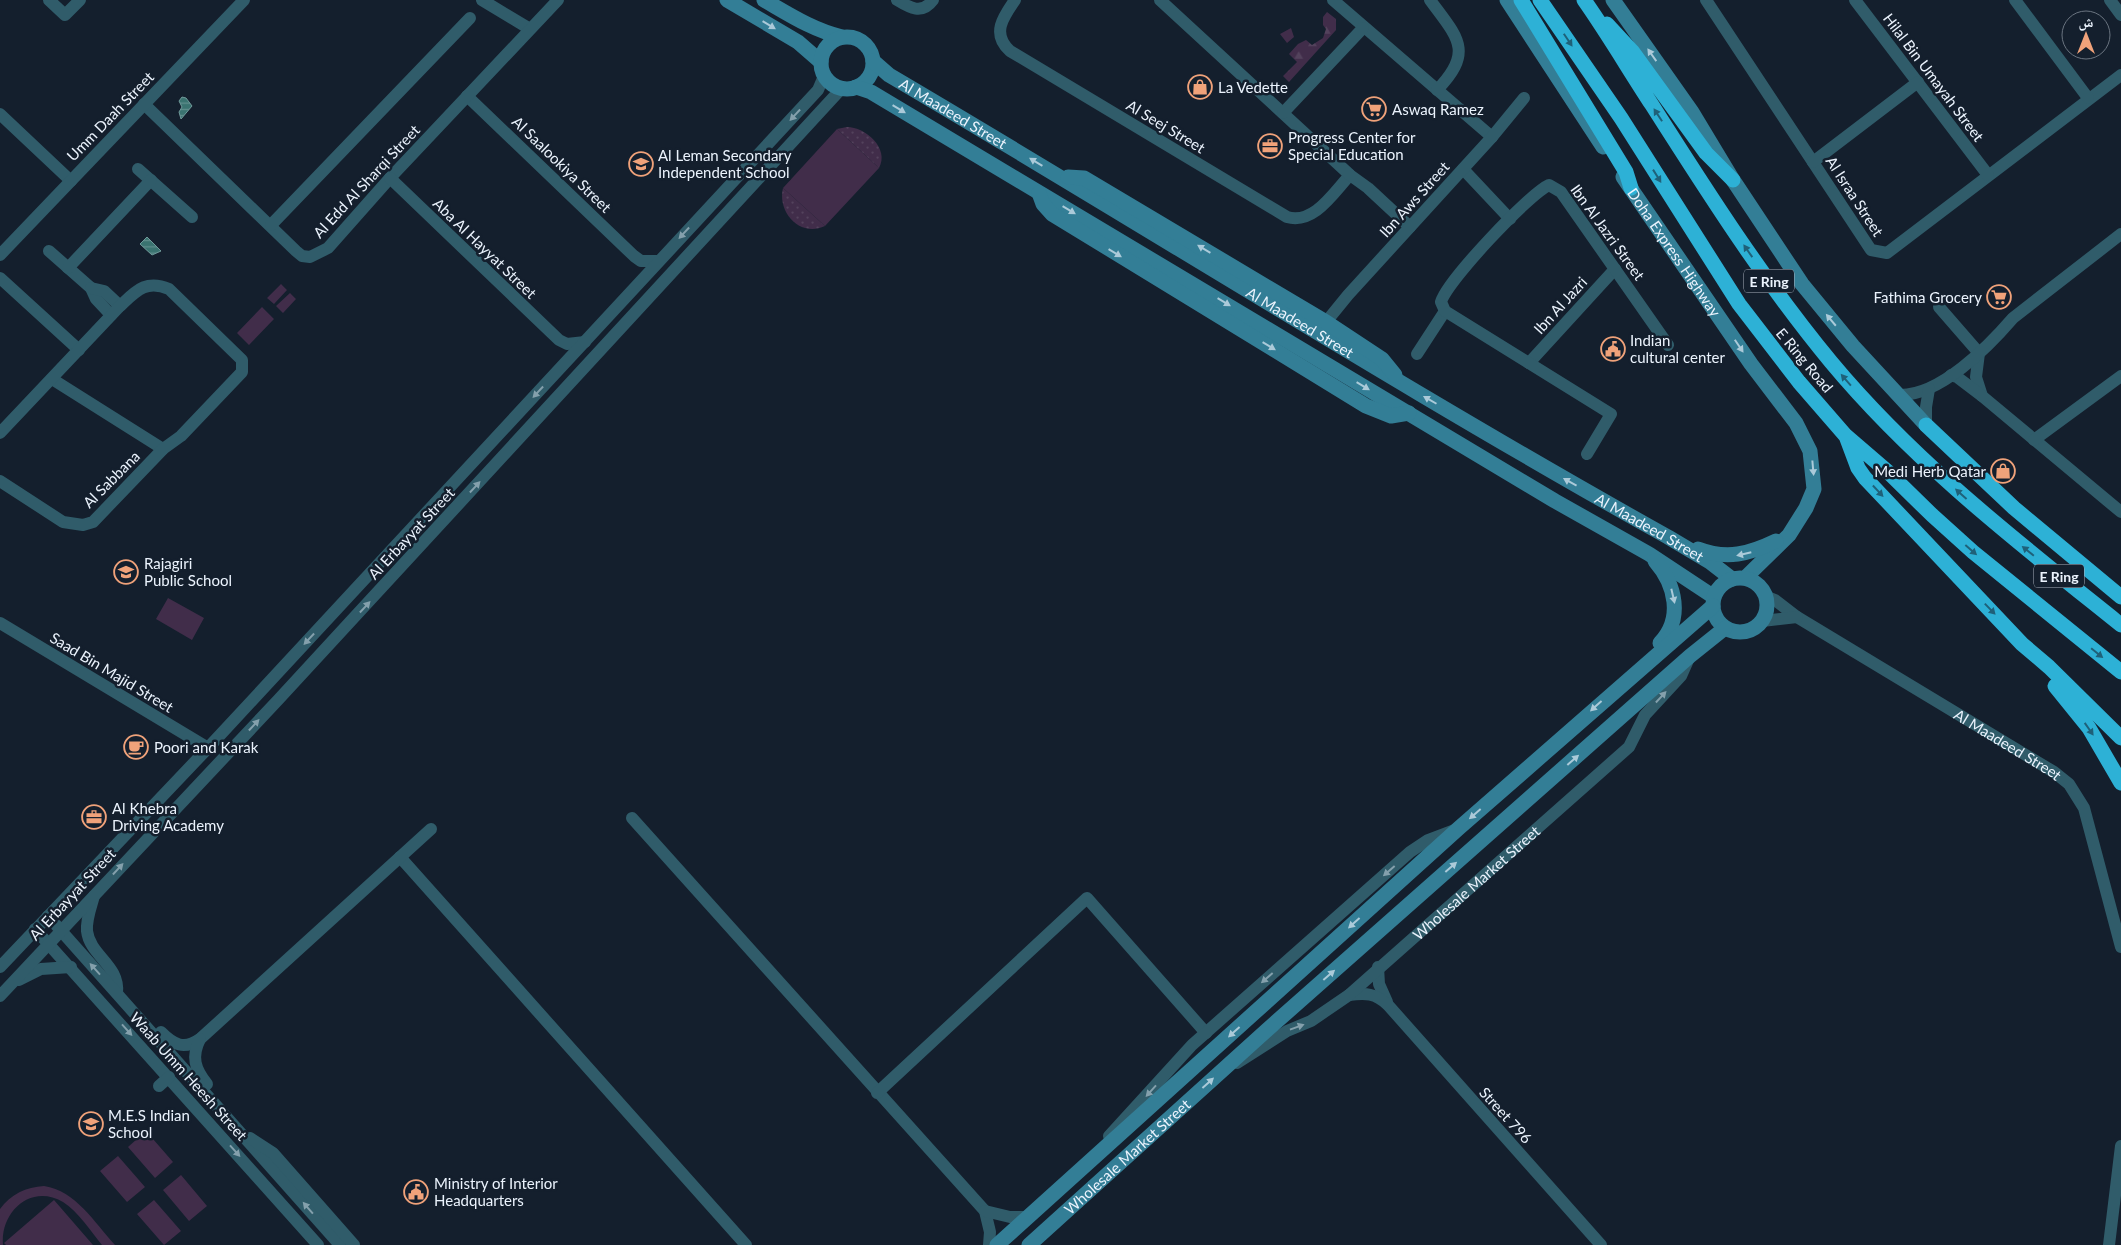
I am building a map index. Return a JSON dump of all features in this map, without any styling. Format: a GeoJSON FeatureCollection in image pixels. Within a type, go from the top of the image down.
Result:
{"type":"FeatureCollection","features":[{"type":"Feature","properties":{"kind":"highway"},"geometry":{"type":"LineString","coordinates":[[1521,0],[1626,172],[1631,188]]}},
{"type":"Feature","properties":{"kind":"highway","name":"E Ring Road"},"geometry":{"type":"LineString","coordinates":[[1540,0],[1621,118],[1739,304],[1799,382],[1845,435],[1973,552],[2121,672]]}},
{"type":"Feature","properties":{"kind":"highway"},"geometry":{"type":"LineString","coordinates":[[1588,6],[1625,42],[1706,152],[1733,180]]}},
{"type":"Feature","properties":{"kind":"highway","name":"E Ring Road"},"geometry":{"type":"LineString","coordinates":[[1588,6],[1740,240],[1790,310],[1831,362],[1882,419],[1956,489],[1998,527],[2121,625]]}},
{"type":"Feature","properties":{"kind":"highway"},"geometry":{"type":"LineString","coordinates":[[1926,425],[2014,508],[2121,597]]}},
{"type":"Feature","properties":{"kind":"highway"},"geometry":{"type":"LineString","coordinates":[[1845,435],[1858,468],[1865,478],[2028,649],[2049,667],[2121,738]]}},
{"type":"Feature","properties":{"kind":"highway"},"geometry":{"type":"LineString","coordinates":[[2028,649],[2037,665],[2089,728],[2121,784]]}},
{"type":"Feature","properties":{"kind":"street"},"geometry":{"type":"LineString","coordinates":[[49,0],[65,15],[80,0]]}},
{"type":"Feature","properties":{"kind":"street"},"geometry":{"type":"LineString","coordinates":[[482,0],[530,29]]}},
{"type":"Feature","properties":{"kind":"street","name":"Al Edd Al Sharqi Street"},"geometry":{"type":"LineString","coordinates":[[144,104],[205,154],[270,226],[302,256],[310,258],[328,248],[390,178],[558,0]]}},
{"type":"Feature","properties":{"kind":"street"},"geometry":{"type":"LineString","coordinates":[[727,0],[798,42],[835,86],[849,88],[869,77],[873,61],[866,45],[851,37],[823,33],[764,0]]}},
{"type":"Feature","properties":{"kind":"street"},"geometry":{"type":"LineString","coordinates":[[897,0],[912,9],[918,10],[930,4],[933,0]]}},
{"type":"Feature","properties":{"kind":"street","name":"Al Seej Street"},"geometry":{"type":"LineString","coordinates":[[1015,0],[1000,25],[1002,40],[1010,51],[1288,217],[1300,219],[1312,215],[1350,175]]}},
{"type":"Feature","properties":{"kind":"street"},"geometry":{"type":"LineString","coordinates":[[1160,0],[1350,175],[1368,188],[1410,227]]}},
{"type":"Feature","properties":{"kind":"street"},"geometry":{"type":"LineString","coordinates":[[1333,0],[1363,28],[1492,137]]}},
{"type":"Feature","properties":{"kind":"street"},"geometry":{"type":"LineString","coordinates":[[1430,0],[1452,30],[1458,42],[1460,55],[1452,74],[1437,90]]}},
{"type":"Feature","properties":{"kind":"street","name":"Doha Express Highway"},"geometry":{"type":"LineString","coordinates":[[1507,0],[1631,188],[1751,364],[1796,423],[1807,444],[1813,466],[1814,488],[1806,508],[1789,535],[1738,579]]}},
{"type":"Feature","properties":{"kind":"street"},"geometry":{"type":"LineString","coordinates":[[1613,0],[1692,112],[1733,180],[1802,284],[1853,346],[1926,425]]}},
{"type":"Feature","properties":{"kind":"street","name":"Al Israa Street"},"geometry":{"type":"LineString","coordinates":[[1706,0],[1871,250],[1881,254],[1887,253],[2088,98],[2121,75]]}},
{"type":"Feature","properties":{"kind":"street","name":"Hilal Bin Umayah Street"},"geometry":{"type":"LineString","coordinates":[[1855,0],[1988,175]]}},
{"type":"Feature","properties":{"kind":"street"},"geometry":{"type":"LineString","coordinates":[[2014,0],[2088,98]]}},
{"type":"Feature","properties":{"kind":"street"},"geometry":{"type":"LineString","coordinates":[[2110,0],[2121,15]]}},
{"type":"Feature","properties":{"kind":"street","name":"Umm Daah Street"},"geometry":{"type":"LineString","coordinates":[[0,255],[242,1]]}},
{"type":"Feature","properties":{"kind":"street"},"geometry":{"type":"LineString","coordinates":[[270,226],[470,18]]}},
{"type":"Feature","properties":{"kind":"street"},"geometry":{"type":"LineString","coordinates":[[1283,113],[1363,28]]}},
{"type":"Feature","properties":{"kind":"street"},"geometry":{"type":"LineString","coordinates":[[822,69],[827,46],[842,37]]}},
{"type":"Feature","properties":{"kind":"street","name":"Al Maadeed Street"},"geometry":{"type":"LineString","coordinates":[[873,61],[889,75],[1402,384],[1738,579]]}},
{"type":"Feature","properties":{"kind":"street","name":"Al Erbayyat Street"},"geometry":{"type":"LineString","coordinates":[[0,967],[208,748],[563,366],[639,280],[818,90],[822,69]]}},
{"type":"Feature","properties":{"kind":"street"},"geometry":{"type":"LineString","coordinates":[[1813,162],[1918,82]]}},
{"type":"Feature","properties":{"kind":"street","name":"Al Erbayyat Street"},"geometry":{"type":"LineString","coordinates":[[0,996],[849,88]]}},
{"type":"Feature","properties":{"kind":"street","name":"Al Maadeed Street"},"geometry":{"type":"LineString","coordinates":[[849,88],[872,92],[1555,501],[1649,554],[1713,602]]}},
{"type":"Feature","properties":{"kind":"street","name":"Al Saalookiya Street"},"geometry":{"type":"LineString","coordinates":[[467,96],[634,256]]}},
{"type":"Feature","properties":{"kind":"street","name":"Ibn Aws Street"},"geometry":{"type":"LineString","coordinates":[[1326,322],[1464,169],[1524,98]]}},
{"type":"Feature","properties":{"kind":"street"},"geometry":{"type":"LineString","coordinates":[[0,114],[70,181]]}},
{"type":"Feature","properties":{"kind":"street"},"geometry":{"type":"LineString","coordinates":[[138,169],[192,217]]}},
{"type":"Feature","properties":{"kind":"street"},"geometry":{"type":"LineString","coordinates":[[1464,169],[1510,218]]}},
{"type":"Feature","properties":{"kind":"street"},"geometry":{"type":"LineString","coordinates":[[1061,177],[1084,178],[1326,322],[1382,359],[1402,384]]}},
{"type":"Feature","properties":{"kind":"street","name":"Aba Al Hayyat Street"},"geometry":{"type":"LineString","coordinates":[[390,178],[558,340]]}},
{"type":"Feature","properties":{"kind":"street"},"geometry":{"type":"LineString","coordinates":[[68,268],[151,180]]}},
{"type":"Feature","properties":{"kind":"street","name":"Ibn Al Jazri Street"},"geometry":{"type":"LineString","coordinates":[[1418,354],[1445,311],[1441,302],[1449,287],[1510,218],[1537,192],[1550,184],[1560,192],[1668,345]]}},
{"type":"Feature","properties":{"kind":"street"},"geometry":{"type":"LineString","coordinates":[[1038,191],[1043,204],[1052,214],[1373,410],[1391,416],[1409,414]]}},
{"type":"Feature","properties":{"kind":"street"},"geometry":{"type":"LineString","coordinates":[[1899,395],[1914,394],[1929,389],[1950,375],[1979,353],[2013,318],[2121,234]]}},
{"type":"Feature","properties":{"kind":"street"},"geometry":{"type":"LineString","coordinates":[[0,433],[115,310],[104,291],[91,288],[49,251]]}},
{"type":"Feature","properties":{"kind":"street"},"geometry":{"type":"LineString","coordinates":[[634,256],[641,261],[658,261]]}},
{"type":"Feature","properties":{"kind":"street"},"geometry":{"type":"LineString","coordinates":[[634,256],[638,265],[639,280]]}},
{"type":"Feature","properties":{"kind":"street","name":"Ibn Al Jazri"},"geometry":{"type":"LineString","coordinates":[[1529,363],[1615,269]]}},
{"type":"Feature","properties":{"kind":"street"},"geometry":{"type":"LineString","coordinates":[[0,278],[79,350]]}},
{"type":"Feature","properties":{"kind":"street","name":"Al Sabbana"},"geometry":{"type":"LineString","coordinates":[[0,481],[63,522],[83,525],[93,522],[163,449],[181,436],[242,372],[243,364],[241,357],[168,289],[160,285],[147,284],[138,289],[115,310]]}},
{"type":"Feature","properties":{"kind":"street"},"geometry":{"type":"LineString","coordinates":[[1177,290],[1198,287]]}},
{"type":"Feature","properties":{"kind":"street"},"geometry":{"type":"LineString","coordinates":[[1940,307],[1979,353],[1976,376],[1982,396]]}},
{"type":"Feature","properties":{"kind":"street"},"geometry":{"type":"LineString","coordinates":[[1445,311],[1482,336],[1611,414],[1587,454]]}},
{"type":"Feature","properties":{"kind":"street"},"geometry":{"type":"LineString","coordinates":[[558,340],[567,344],[585,342]]}},
{"type":"Feature","properties":{"kind":"street"},"geometry":{"type":"LineString","coordinates":[[558,340],[562,348],[563,366]]}},
{"type":"Feature","properties":{"kind":"street"},"geometry":{"type":"LineString","coordinates":[[1950,375],[1982,396],[2121,512]]}},
{"type":"Feature","properties":{"kind":"street"},"geometry":{"type":"LineString","coordinates":[[2034,440],[2121,376]]}},
{"type":"Feature","properties":{"kind":"street"},"geometry":{"type":"LineString","coordinates":[[52,379],[163,449]]}},
{"type":"Feature","properties":{"kind":"street"},"geometry":{"type":"LineString","coordinates":[[1926,425],[1929,389]]}},
{"type":"Feature","properties":{"kind":"street"},"geometry":{"type":"LineString","coordinates":[[1668,537],[1711,553],[1733,556],[1755,551],[1789,535]]}},
{"type":"Feature","properties":{"kind":"street"},"geometry":{"type":"LineString","coordinates":[[1618,686],[1667,636],[1675,616],[1674,596],[1668,580],[1649,554]]}},
{"type":"Feature","properties":{"kind":"street"},"geometry":{"type":"LineString","coordinates":[[1762,621],[1767,604],[1765,596],[1753,582],[1738,579],[1720,586],[1713,602],[1716,618],[1725,628],[1733,631],[1749,630],[1762,621],[1797,617]]}},
{"type":"Feature","properties":{"kind":"street","name":"Al Maadeed Street"},"geometry":{"type":"LineString","coordinates":[[1765,596],[1776,600],[1797,617],[2054,772],[2069,784],[2084,808],[2121,947]]}},
{"type":"Feature","properties":{"kind":"street","name":"Wholesale Market Street"},"geometry":{"type":"LineString","coordinates":[[997,1245],[1459,828],[1713,602]]}},
{"type":"Feature","properties":{"kind":"street","name":"Saad Bin Majid Street"},"geometry":{"type":"LineString","coordinates":[[0,623],[208,748]]}},
{"type":"Feature","properties":{"kind":"street","name":"Wholesale Market Street"},"geometry":{"type":"LineString","coordinates":[[1029,1245],[1225,1068],[1690,656],[1725,628]]}},
{"type":"Feature","properties":{"kind":"street","name":"Wholesale Market Street"},"geometry":{"type":"LineString","coordinates":[[1225,1068],[1242,1061],[1287,1030],[1311,1022],[1349,995],[1378,967],[1629,747],[1645,714],[1681,676],[1690,656]]}},
{"type":"Feature","properties":{"kind":"street"},"geometry":{"type":"LineString","coordinates":[[632,818],[985,1211],[989,1225],[989,1245]]}},
{"type":"Feature","properties":{"kind":"street"},"geometry":{"type":"LineString","coordinates":[[140,1020],[152,1023],[177,1045],[189,1045],[200,1039],[431,828]]}},
{"type":"Feature","properties":{"kind":"street","name":"Wholesale Market Street"},"geometry":{"type":"LineString","coordinates":[[1088,1163],[1119,1125],[1206,1033],[1410,852],[1438,835],[1459,828]]}},
{"type":"Feature","properties":{"kind":"street"},"geometry":{"type":"LineString","coordinates":[[400,857],[746,1245]]}},
{"type":"Feature","properties":{"kind":"street"},"geometry":{"type":"LineString","coordinates":[[94,894],[87,921],[87,933],[93,947],[113,971],[117,982],[117,993]]}},
{"type":"Feature","properties":{"kind":"street"},"geometry":{"type":"LineString","coordinates":[[877,1093],[1087,898],[1206,1033]]}},
{"type":"Feature","properties":{"kind":"street","name":"Waab Umm Heesh Street"},"geometry":{"type":"LineString","coordinates":[[48,916],[340,1245]]}},
{"type":"Feature","properties":{"kind":"street","name":"Waab Umm Heesh Street"},"geometry":{"type":"LineString","coordinates":[[35,929],[72,967],[164,1081],[319,1245]]}},
{"type":"Feature","properties":{"kind":"street"},"geometry":{"type":"LineString","coordinates":[[10,985],[41,969],[72,967]]}},
{"type":"Feature","properties":{"kind":"street","name":"Street 796"},"geometry":{"type":"LineString","coordinates":[[1378,967],[1379,984],[1388,1005]]}},
{"type":"Feature","properties":{"kind":"street","name":"Street 796"},"geometry":{"type":"LineString","coordinates":[[1349,995],[1374,994],[1388,1005],[1601,1245]]}},
{"type":"Feature","properties":{"kind":"street"},"geometry":{"type":"LineString","coordinates":[[200,1039],[195,1050],[195,1063],[214,1094],[217,1106]]}},
{"type":"Feature","properties":{"kind":"street","name":"Waab Umm Heesh Street"},"geometry":{"type":"LineString","coordinates":[[242,1134],[260,1143],[272,1153],[354,1245]]}},
{"type":"Feature","properties":{"kind":"street"},"geometry":{"type":"LineString","coordinates":[[2109,1245],[2121,1146]]}},
{"type":"Feature","properties":{"kind":"street"},"geometry":{"type":"LineString","coordinates":[[985,1211],[1002,1216],[1027,1217]]}},
{"type":"Feature","properties":{"kind":"street"},"geometry":{"type":"LineString","coordinates":[[319,1245],[331,1234]]}},
{"type":"Feature","properties":{"kind":"green space"},"geometry":{"type":"Polygon","coordinates":[[[1327,12],[1336,19],[1336,30],[1289,82],[1283,76],[1297,62],[1289,54],[1298,44],[1306,40],[1312,45],[1323,38],[1326,29],[1323,25],[1323,17],[1327,12]]]}},
{"type":"Feature","properties":{"kind":"green space"},"geometry":{"type":"Polygon","coordinates":[[[1291,28],[1294,37],[1287,43],[1280,34],[1291,28]]]}},
{"type":"Feature","properties":{"kind":"green space"},"geometry":{"type":"Polygon","coordinates":[[[847,127],[861,131],[874,140],[881,153],[882,160],[879,168],[837,129],[847,127]]]}},
{"type":"Feature","properties":{"kind":"green space"},"geometry":{"type":"Polygon","coordinates":[[[837,129],[879,168],[825,226],[783,188],[837,129]]]}},
{"type":"Feature","properties":{"kind":"green space"},"geometry":{"type":"Polygon","coordinates":[[[783,188],[825,226],[816,229],[807,228],[799,226],[792,220],[784,206],[783,188]]]}},
{"type":"Feature","properties":{"kind":"green space"},"geometry":{"type":"Polygon","coordinates":[[[281,284],[287,290],[274,304],[267,298],[281,284]]]}},
{"type":"Feature","properties":{"kind":"green space"},"geometry":{"type":"Polygon","coordinates":[[[290,293],[296,299],[283,313],[276,306],[290,293]]]}},
{"type":"Feature","properties":{"kind":"green space"},"geometry":{"type":"Polygon","coordinates":[[[262,307],[274,319],[249,345],[237,333],[262,307]]]}},
{"type":"Feature","properties":{"kind":"green space"},"geometry":{"type":"Polygon","coordinates":[[[168,598],[204,618],[192,640],[156,619],[168,598]]]}},
{"type":"Feature","properties":{"kind":"green space"},"geometry":{"type":"Polygon","coordinates":[[[146,1131],[173,1162],[155,1178],[128,1147],[146,1131]]]}},
{"type":"Feature","properties":{"kind":"green space"},"geometry":{"type":"Polygon","coordinates":[[[118,1156],[145,1187],[127,1202],[100,1171],[118,1156]]]}},
{"type":"Feature","properties":{"kind":"green space"},"geometry":{"type":"Polygon","coordinates":[[[181,1175],[207,1206],[189,1221],[163,1190],[181,1175]]]}},
{"type":"Feature","properties":{"kind":"green space"},"geometry":{"type":"Polygon","coordinates":[[[44,1186],[66,1194],[75,1201],[115,1245],[102,1245],[79,1216],[63,1202],[51,1197],[40,1196],[20,1204],[12,1212],[3,1233],[3,1245],[0,1245],[0,1209],[19,1192],[44,1186]]]}},
{"type":"Feature","properties":{"kind":"green space"},"geometry":{"type":"Polygon","coordinates":[[[54,1200],[93,1245],[6,1245],[4,1243],[54,1200]]]}},
{"type":"Feature","properties":{"kind":"green space"},"geometry":{"type":"Polygon","coordinates":[[[154,1200],[181,1231],[164,1245],[137,1214],[154,1200]]]}},
{"type":"Feature","properties":{"kind":"shaded area"},"geometry":{"type":"Polygon","coordinates":[[[182,97],[186,98],[192,106],[181,119],[179,112],[182,107],[179,101],[182,97]]]}},
{"type":"Feature","properties":{"kind":"shaded area"},"geometry":{"type":"Polygon","coordinates":[[[147,237],[161,251],[152,255],[140,244],[147,237]]]}},
{"type":"Feature","properties":{"kind":"place","name":"La Vedette"},"geometry":{"type":"Point","coordinates":[1200,87]}},
{"type":"Feature","properties":{"kind":"place","name":"Aswaq Ramez"},"geometry":{"type":"Point","coordinates":[1374,109]}},
{"type":"Feature","properties":{"kind":"place","name":"Progress Center for Special Education"},"geometry":{"type":"Point","coordinates":[1270,146]}},
{"type":"Feature","properties":{"kind":"place","name":"Al Leman Secondary Independent School"},"geometry":{"type":"Point","coordinates":[641,164]}},
{"type":"Feature","properties":{"kind":"place","name":"Fathima Grocery"},"geometry":{"type":"Point","coordinates":[1999,297]}},
{"type":"Feature","properties":{"kind":"place","name":"Indian cultural center"},"geometry":{"type":"Point","coordinates":[1613,349]}},
{"type":"Feature","properties":{"kind":"place","name":"Medi Herb Qatar"},"geometry":{"type":"Point","coordinates":[2003,471]}},
{"type":"Feature","properties":{"kind":"place","name":"Rajagiri Public School"},"geometry":{"type":"Point","coordinates":[126,572]}},
{"type":"Feature","properties":{"kind":"place","name":"Poori and Karak"},"geometry":{"type":"Point","coordinates":[136,747]}},
{"type":"Feature","properties":{"kind":"place","name":"Al Khebra Driving Academy"},"geometry":{"type":"Point","coordinates":[94,817]}},
{"type":"Feature","properties":{"kind":"place","name":"M.E.S Indian School"},"geometry":{"type":"Point","coordinates":[91,1124]}},
{"type":"Feature","properties":{"kind":"place","name":"Ministry of Interior Headquarters"},"geometry":{"type":"Point","coordinates":[416,1192]}}]}
